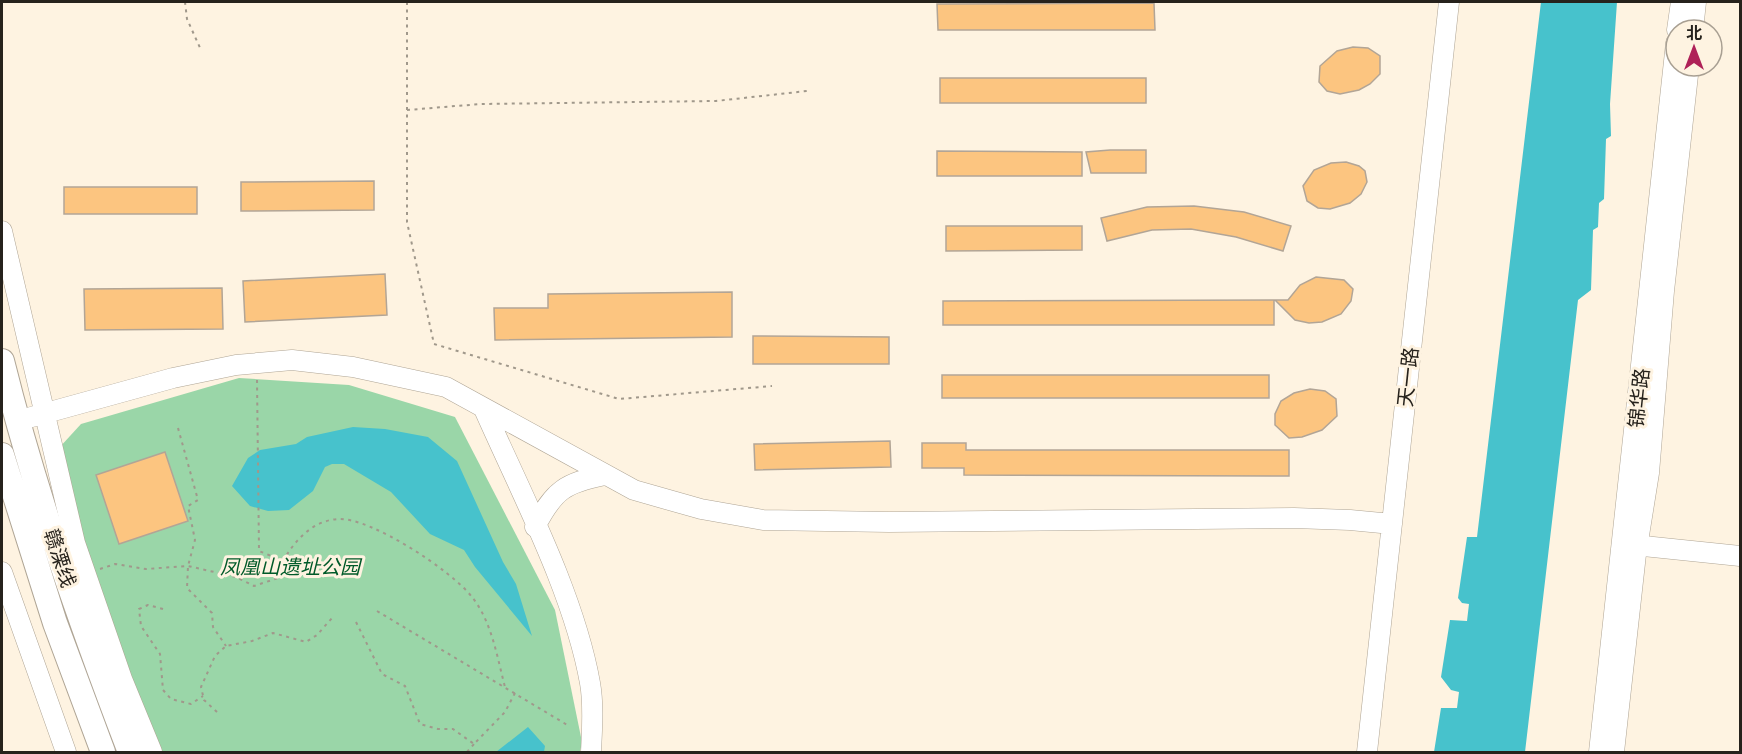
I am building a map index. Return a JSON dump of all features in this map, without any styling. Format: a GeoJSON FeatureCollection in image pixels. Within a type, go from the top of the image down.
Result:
{"type":"FeatureCollection","features":[{"type":"Feature","properties":{"kind":"main road","name":"赣溧线"},"geometry":{"type":"LineString","coordinates":[[2,361],[17,421],[78,615],[130,753]]}},
{"type":"Feature","properties":{"kind":"main road","name":"赣溧线"},"geometry":{"type":"LineString","coordinates":[[2,455],[55,623],[104,753]]}},
{"type":"Feature","properties":{"kind":"street","name":"天一路"},"geometry":{"type":"LineString","coordinates":[[1367,753],[1449,2]]}},
{"type":"Feature","properties":{"kind":"street"},"geometry":{"type":"LineString","coordinates":[[1679,18],[1681,2]]}},
{"type":"Feature","properties":{"kind":"street"},"geometry":{"type":"LineString","coordinates":[[1694,18],[1696,2]]}},
{"type":"Feature","properties":{"kind":"street","name":"锦华路"},"geometry":{"type":"LineString","coordinates":[[1614,753],[1629,545],[1631,470],[1672,78]]}},
{"type":"Feature","properties":{"kind":"street","name":"锦华路"},"geometry":{"type":"LineString","coordinates":[[1599,753],[1629,545],[1649,473],[1664,291],[1688,78]]}},
{"type":"Feature","properties":{"kind":"street"},"geometry":{"type":"LineString","coordinates":[[2,231],[75,543],[122,679],[152,753]]}},
{"type":"Feature","properties":{"kind":"street"},"geometry":{"type":"LineString","coordinates":[[17,421],[173,378],[236,365],[292,360],[353,368],[446,387],[634,490],[701,509],[764,520],[889,522],[1294,518],[1392,524]]}},
{"type":"Feature","properties":{"kind":"street"},"geometry":{"type":"LineString","coordinates":[[484,409],[560,582],[581,644],[591,686],[591,753]]}},
{"type":"Feature","properties":{"kind":"street"},"geometry":{"type":"LineString","coordinates":[[535,527],[546,506],[559,492],[575,481],[605,475]]}},
{"type":"Feature","properties":{"kind":"street"},"geometry":{"type":"LineString","coordinates":[[1629,545],[1740,556]]}},
{"type":"Feature","properties":{"kind":"street"},"geometry":{"type":"LineString","coordinates":[[2,572],[66,753]]}},
{"type":"Feature","properties":{"kind":"path"},"geometry":{"type":"LineString","coordinates":[[185,2],[187,19],[201,50]]}},
{"type":"Feature","properties":{"kind":"path"},"geometry":{"type":"LineString","coordinates":[[407,2],[407,222],[434,344],[619,399],[772,386]]}},
{"type":"Feature","properties":{"kind":"path"},"geometry":{"type":"LineString","coordinates":[[407,110],[481,104],[716,101],[807,91]]}},
{"type":"Feature","properties":{"kind":"path"},"geometry":{"type":"LineString","coordinates":[[257,379],[259,551],[314,573]]}},
{"type":"Feature","properties":{"kind":"path"},"geometry":{"type":"LineString","coordinates":[[178,428],[198,500],[188,506],[195,540],[188,566],[187,588],[212,613],[213,627],[226,646]]}},
{"type":"Feature","properties":{"kind":"path"},"geometry":{"type":"LineString","coordinates":[[283,561],[292,544],[306,531],[322,522],[339,519],[352,520],[403,543],[440,567],[472,596],[485,617],[505,687]]}},
{"type":"Feature","properties":{"kind":"path"},"geometry":{"type":"LineString","coordinates":[[97,570],[115,564],[146,569],[188,566],[236,577],[254,586],[281,577],[296,566]]}},
{"type":"Feature","properties":{"kind":"path"},"geometry":{"type":"LineString","coordinates":[[163,609],[148,605],[139,609],[141,626],[160,654],[163,690],[171,699],[191,704],[203,696]]}},
{"type":"Feature","properties":{"kind":"path"},"geometry":{"type":"LineString","coordinates":[[377,611],[568,726]]}},
{"type":"Feature","properties":{"kind":"path"},"geometry":{"type":"LineString","coordinates":[[217,712],[203,696],[201,687],[215,656],[226,646],[252,641],[273,633],[306,642],[317,635],[332,618]]}},
{"type":"Feature","properties":{"kind":"path"},"geometry":{"type":"LineString","coordinates":[[356,622],[382,674],[405,686],[420,724],[438,729],[453,729],[474,744]]}},
{"type":"Feature","properties":{"kind":"path"},"geometry":{"type":"LineString","coordinates":[[467,753],[505,712],[515,693]]}},
{"type":"Feature","properties":{"kind":"green space","name":"凤凰山遗址公园"},"geometry":{"type":"Polygon","coordinates":[[[239,378],[349,385],[455,417],[555,610],[582,742],[580,752],[160,752],[99,597],[59,448],[81,424],[239,378]]]}},
{"type":"Feature","properties":{"kind":"water"},"geometry":{"type":"Polygon","coordinates":[[[1541,2],[1617,2],[1610,104],[1611,136],[1606,139],[1604,199],[1599,203],[1598,227],[1593,230],[1591,290],[1578,300],[1525,752],[1434,752],[1441,708],[1457,708],[1459,692],[1451,690],[1441,677],[1450,620],[1467,621],[1469,604],[1462,603],[1458,598],[1467,537],[1477,537],[1541,2]]]}},
{"type":"Feature","properties":{"kind":"water"},"geometry":{"type":"Polygon","coordinates":[[[353,427],[385,429],[428,437],[457,461],[503,562],[516,584],[532,636],[475,567],[464,550],[430,534],[391,492],[344,464],[332,464],[325,467],[313,491],[289,510],[268,511],[250,506],[232,486],[248,458],[260,450],[296,444],[307,437],[353,427]]]}},
{"type":"Feature","properties":{"kind":"water"},"geometry":{"type":"Polygon","coordinates":[[[528,727],[545,746],[544,752],[496,752],[528,727]]]}},
{"type":"Feature","properties":{"kind":"building"},"geometry":{"type":"Polygon","coordinates":[[[1154,3],[1155,30],[938,30],[937,4],[1154,3]]]}},
{"type":"Feature","properties":{"kind":"building"},"geometry":{"type":"Polygon","coordinates":[[[1353,47],[1368,48],[1380,56],[1380,74],[1370,84],[1359,90],[1340,94],[1327,91],[1319,82],[1320,66],[1337,51],[1353,47]]]}},
{"type":"Feature","properties":{"kind":"building"},"geometry":{"type":"Polygon","coordinates":[[[940,78],[1146,78],[1146,103],[940,103],[940,78]]]}},
{"type":"Feature","properties":{"kind":"building"},"geometry":{"type":"Polygon","coordinates":[[[1146,150],[1146,173],[1091,173],[1086,152],[1146,150]]]}},
{"type":"Feature","properties":{"kind":"building"},"geometry":{"type":"Polygon","coordinates":[[[937,151],[1082,152],[1082,176],[937,176],[937,151]]]}},
{"type":"Feature","properties":{"kind":"building"},"geometry":{"type":"Polygon","coordinates":[[[1346,162],[1359,166],[1365,171],[1367,182],[1361,194],[1350,203],[1330,209],[1318,208],[1307,201],[1303,186],[1314,170],[1331,163],[1346,162]]]}},
{"type":"Feature","properties":{"kind":"building"},"geometry":{"type":"Polygon","coordinates":[[[374,181],[374,210],[241,211],[241,182],[374,181]]]}},
{"type":"Feature","properties":{"kind":"building"},"geometry":{"type":"Polygon","coordinates":[[[64,187],[197,187],[197,214],[64,214],[64,187]]]}},
{"type":"Feature","properties":{"kind":"building"},"geometry":{"type":"Polygon","coordinates":[[[1194,206],[1244,212],[1291,226],[1283,251],[1236,237],[1191,229],[1152,230],[1107,241],[1101,218],[1147,207],[1194,206]]]}},
{"type":"Feature","properties":{"kind":"building"},"geometry":{"type":"Polygon","coordinates":[[[946,226],[1082,226],[1082,250],[946,251],[946,226]]]}},
{"type":"Feature","properties":{"kind":"building"},"geometry":{"type":"Polygon","coordinates":[[[385,274],[387,315],[245,322],[243,281],[385,274]]]}},
{"type":"Feature","properties":{"kind":"building"},"geometry":{"type":"Polygon","coordinates":[[[1316,277],[1344,280],[1353,289],[1351,301],[1341,314],[1322,322],[1309,323],[1295,320],[1275,300],[1288,300],[1300,285],[1316,277]]]}},
{"type":"Feature","properties":{"kind":"building"},"geometry":{"type":"Polygon","coordinates":[[[222,288],[223,329],[85,330],[84,289],[222,288]]]}},
{"type":"Feature","properties":{"kind":"building"},"geometry":{"type":"Polygon","coordinates":[[[732,292],[732,337],[495,340],[494,308],[548,308],[548,294],[732,292]]]}},
{"type":"Feature","properties":{"kind":"building"},"geometry":{"type":"Polygon","coordinates":[[[1274,300],[1274,325],[943,325],[943,301],[1274,300]]]}},
{"type":"Feature","properties":{"kind":"building"},"geometry":{"type":"Polygon","coordinates":[[[753,336],[889,337],[889,364],[753,364],[753,336]]]}},
{"type":"Feature","properties":{"kind":"building"},"geometry":{"type":"Polygon","coordinates":[[[942,375],[1269,375],[1269,398],[942,398],[942,375]]]}},
{"type":"Feature","properties":{"kind":"building"},"geometry":{"type":"Polygon","coordinates":[[[1310,389],[1325,391],[1336,399],[1337,416],[1322,430],[1302,437],[1289,438],[1275,425],[1275,414],[1281,401],[1294,393],[1310,389]]]}},
{"type":"Feature","properties":{"kind":"building"},"geometry":{"type":"Polygon","coordinates":[[[890,441],[891,467],[755,470],[754,444],[890,441]]]}},
{"type":"Feature","properties":{"kind":"building"},"geometry":{"type":"Polygon","coordinates":[[[922,443],[966,443],[966,450],[1289,450],[1289,476],[964,475],[964,468],[922,468],[922,443]]]}},
{"type":"Feature","properties":{"kind":"building"},"geometry":{"type":"Polygon","coordinates":[[[165,452],[188,521],[119,544],[96,475],[165,452]]]}}]}
